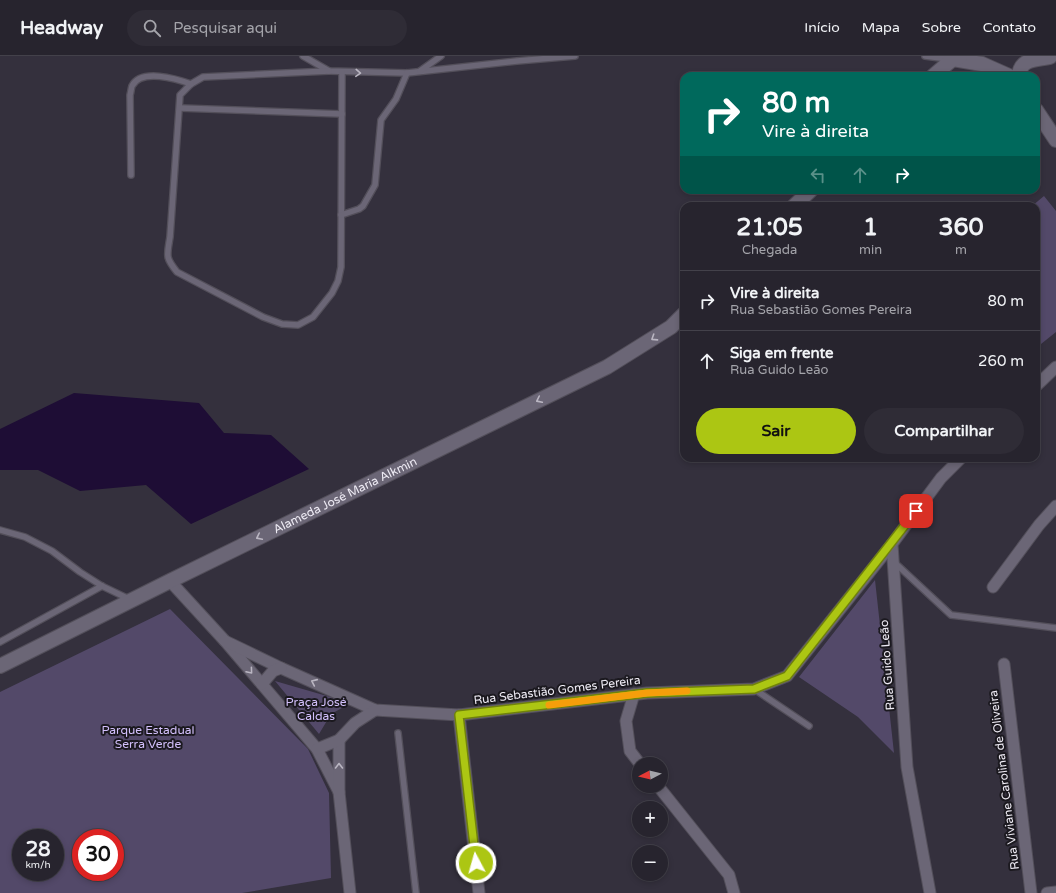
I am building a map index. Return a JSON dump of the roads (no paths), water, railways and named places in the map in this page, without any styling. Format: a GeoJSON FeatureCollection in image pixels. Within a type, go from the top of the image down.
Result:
{"type":"FeatureCollection","features":[{"type":"Feature","properties":{"kind":"street"},"geometry":{"type":"LineString","coordinates":[[938,72],[953,59],[966,56]]}},
{"type":"Feature","properties":{"kind":"street"},"geometry":{"type":"LineString","coordinates":[[1019,72],[1019,69],[1024,63],[1049,57]]}},
{"type":"Feature","properties":{"kind":"street"},"geometry":{"type":"LineString","coordinates":[[953,59],[982,64],[1000,72]]}},
{"type":"Feature","properties":{"kind":"street"},"geometry":{"type":"LineString","coordinates":[[1040,116],[1056,140]]}},
{"type":"Feature","properties":{"kind":"street"},"geometry":{"type":"LineString","coordinates":[[798,202],[807,194]]}},
{"type":"Feature","properties":{"kind":"street","name":"Alameda José Maria Alkmin"},"geometry":{"type":"LineString","coordinates":[[0,666],[131,600],[606,368],[671,327],[680,318]]}},
{"type":"Feature","properties":{"kind":"street"},"geometry":{"type":"LineString","coordinates":[[1040,382],[1056,367]]}},
{"type":"Feature","properties":{"kind":"street"},"geometry":{"type":"LineString","coordinates":[[892,544],[941,478],[957,462]]}},
{"type":"Feature","properties":{"kind":"street"},"geometry":{"type":"LineString","coordinates":[[993,587],[1039,525],[1056,506]]}},
{"type":"Feature","properties":{"kind":"street","name":"Rua Guido Leão"},"geometry":{"type":"LineString","coordinates":[[892,544],[907,767],[930,893]]}},
{"type":"Feature","properties":{"kind":"street","name":"Rua Sebastião Gomes Pereira"},"geometry":{"type":"LineString","coordinates":[[375,710],[459,715],[634,694],[754,689],[787,676],[892,544]]}},
{"type":"Feature","properties":{"kind":"street"},"geometry":{"type":"LineString","coordinates":[[170,581],[225,641],[317,749],[339,792]]}},
{"type":"Feature","properties":{"kind":"street"},"geometry":{"type":"LineString","coordinates":[[225,641],[375,710]]}},
{"type":"Feature","properties":{"kind":"street","name":"Rua Viviane Carolina de Oliveira"},"geometry":{"type":"LineString","coordinates":[[1004,664],[1031,893]]}},
{"type":"Feature","properties":{"kind":"street"},"geometry":{"type":"LineString","coordinates":[[262,684],[274,671],[281,668]]}},
{"type":"Feature","properties":{"kind":"street"},"geometry":{"type":"LineString","coordinates":[[634,694],[626,721],[630,751],[635,757]]}},
{"type":"Feature","properties":{"kind":"street"},"geometry":{"type":"LineString","coordinates":[[317,749],[339,740],[355,723],[375,710]]}},
{"type":"Feature","properties":{"kind":"street"},"geometry":{"type":"LineString","coordinates":[[459,715],[479,893]]}},
{"type":"Feature","properties":{"kind":"street"},"geometry":{"type":"LineString","coordinates":[[339,740],[339,792],[350,893]]}},
{"type":"Feature","properties":{"kind":"street"},"geometry":{"type":"LineString","coordinates":[[664,793],[729,875],[734,893]]}},
{"type":"Feature","properties":{"kind":"street"},"geometry":{"type":"LineString","coordinates":[[1047,893],[1056,892]]}},
{"type":"Feature","properties":{"kind":"lane"},"geometry":{"type":"LineString","coordinates":[[303,56],[329,71]]}},
{"type":"Feature","properties":{"kind":"lane"},"geometry":{"type":"LineString","coordinates":[[420,71],[441,56]]}},
{"type":"Feature","properties":{"kind":"lane"},"geometry":{"type":"LineString","coordinates":[[342,72],[341,267],[338,281],[332,293],[313,317],[298,325],[282,324],[263,317],[177,272],[169,261],[168,253],[180,95],[191,84],[203,77],[329,71],[407,73],[574,56]]}},
{"type":"Feature","properties":{"kind":"lane"},"geometry":{"type":"LineString","coordinates":[[925,56],[953,59]]}},
{"type":"Feature","properties":{"kind":"lane"},"geometry":{"type":"LineString","coordinates":[[341,215],[359,209],[363,206],[375,185],[381,120],[396,99],[407,73]]}},
{"type":"Feature","properties":{"kind":"lane"},"geometry":{"type":"LineString","coordinates":[[131,175],[130,95],[132,86],[137,80],[157,76],[174,78],[191,84]]}},
{"type":"Feature","properties":{"kind":"lane"},"geometry":{"type":"LineString","coordinates":[[180,108],[342,114]]}},
{"type":"Feature","properties":{"kind":"lane"},"geometry":{"type":"LineString","coordinates":[[0,530],[25,537],[52,551],[102,586],[131,600]]}},
{"type":"Feature","properties":{"kind":"lane"},"geometry":{"type":"LineString","coordinates":[[894,562],[951,615],[1056,628]]}},
{"type":"Feature","properties":{"kind":"lane"},"geometry":{"type":"LineString","coordinates":[[0,642],[102,586]]}},
{"type":"Feature","properties":{"kind":"lane"},"geometry":{"type":"LineString","coordinates":[[754,689],[809,726]]}},
{"type":"Feature","properties":{"kind":"lane"},"geometry":{"type":"LineString","coordinates":[[398,733],[416,893]]}},
{"type":"Feature","properties":{"kind":"park label","name":"Praça José Caldas"},"geometry":{"type":"Point","coordinates":[316,709]}},
{"type":"Feature","properties":{"kind":"park label","name":"Parque Estadual Serra Verde"},"geometry":{"type":"Point","coordinates":[148,737]}}]}
